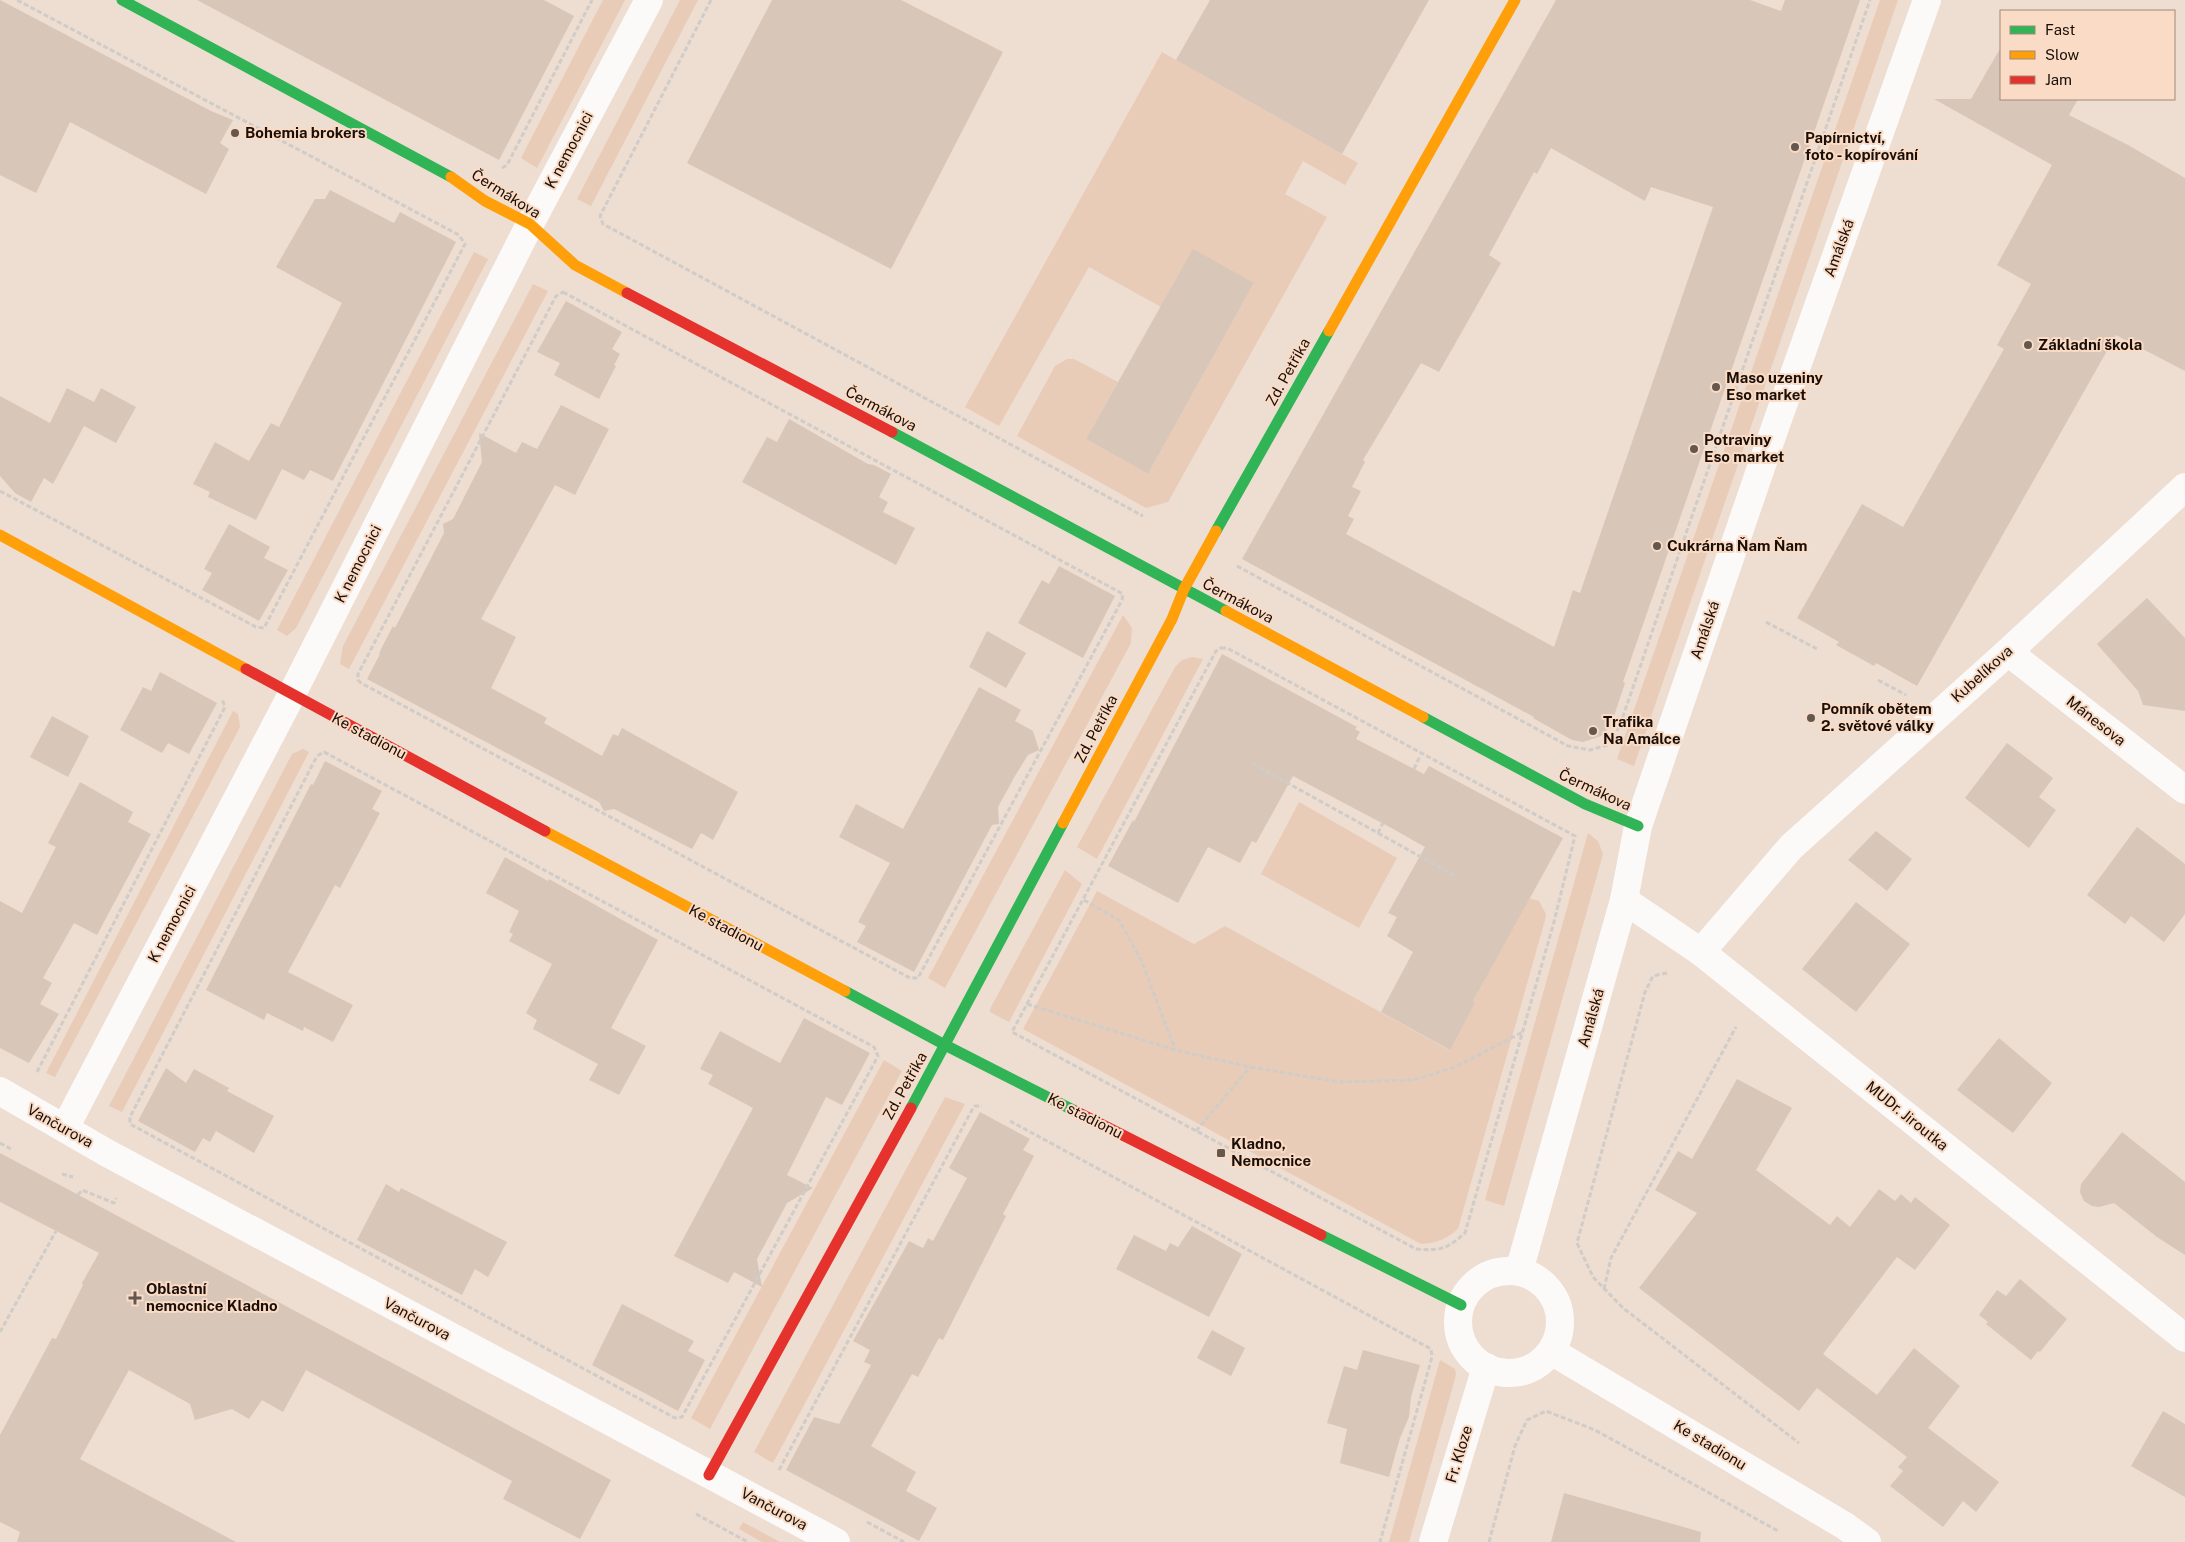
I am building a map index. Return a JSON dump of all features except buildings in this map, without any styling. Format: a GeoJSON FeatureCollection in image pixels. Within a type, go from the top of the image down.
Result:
{"type":"FeatureCollection","features":[{"type":"Feature","properties":{"kind":"street","name":"Čermákova"},"geometry":{"type":"LineString","coordinates":[[122,0],[458,181],[485,202],[530,224],[575,264],[981,479],[1585,804],[1638,826]]}},
{"type":"Feature","properties":{"kind":"street","name":"K nemocnici"},"geometry":{"type":"LineString","coordinates":[[65,1128],[292,694],[530,224],[649,0]]}},
{"type":"Feature","properties":{"kind":"street","name":"Zd. Petříka"},"geometry":{"type":"LineString","coordinates":[[709,1475],[731,1439],[945,1045],[1172,619],[1184,589],[1515,0]]}},
{"type":"Feature","properties":{"kind":"street","name":"Amálská"},"geometry":{"type":"LineString","coordinates":[[1519,1271],[1624,900],[1638,826],[1766,453],[1927,0]]}},
{"type":"Feature","properties":{"kind":"street","name":"Kubelíkova"},"geometry":{"type":"LineString","coordinates":[[1701,952],[1791,847],[2008,652],[2185,487]]}},
{"type":"Feature","properties":{"kind":"street","name":"Ke stadionu"},"geometry":{"type":"LineString","coordinates":[[0,535],[945,1045],[1461,1305]]}},
{"type":"Feature","properties":{"kind":"street","name":"Mánesova"},"geometry":{"type":"LineString","coordinates":[[2008,652],[2185,790]]}},
{"type":"Feature","properties":{"kind":"street","name":"MUDr. Jiroutka"},"geometry":{"type":"LineString","coordinates":[[1624,900],[1701,952],[2185,1338]]}},
{"type":"Feature","properties":{"kind":"street","name":"Vančurova"},"geometry":{"type":"LineString","coordinates":[[0,1091],[124,1162],[836,1542]]}},
{"type":"Feature","properties":{"kind":"street"},"geometry":{"type":"LineString","coordinates":[[1504,1270],[1519,1271],[1533,1276],[1545,1284],[1554,1296],[1559,1310],[1560,1324],[1557,1339],[1551,1351],[1541,1362],[1521,1371],[1499,1372],[1486,1367],[1465,1348],[1459,1334],[1458,1319],[1461,1305],[1467,1292],[1490,1274],[1504,1270]]}},
{"type":"Feature","properties":{"kind":"street","name":"Ke stadionu"},"geometry":{"type":"LineString","coordinates":[[1551,1351],[1846,1526],[1867,1542]]}},
{"type":"Feature","properties":{"kind":"street","name":"Fr. Kloze"},"geometry":{"type":"LineString","coordinates":[[1433,1542],[1486,1367]]}},
{"type":"Feature","properties":{"kind":"path"},"geometry":{"type":"LineString","coordinates":[[0,491],[256,627],[264,628],[465,244],[459,235],[17,0]]}},
{"type":"Feature","properties":{"kind":"path"},"geometry":{"type":"LineString","coordinates":[[495,166],[504,168],[507,165],[592,0]]}},
{"type":"Feature","properties":{"kind":"path"},"geometry":{"type":"LineString","coordinates":[[711,0],[600,216],[602,224],[1143,516]]}},
{"type":"Feature","properties":{"kind":"path"},"geometry":{"type":"LineString","coordinates":[[1234,560],[1237,566],[1568,746],[1590,750],[1611,744],[1621,722],[1870,0]]}},
{"type":"Feature","properties":{"kind":"path"},"geometry":{"type":"LineString","coordinates":[[563,292],[1119,590],[1123,596],[921,975],[914,979],[361,683],[356,677],[358,674],[556,296],[563,292]]}},
{"type":"Feature","properties":{"kind":"path"},"geometry":{"type":"LineString","coordinates":[[1766,622],[1819,650]]}},
{"type":"Feature","properties":{"kind":"path"},"geometry":{"type":"LineString","coordinates":[[1221,648],[1227,648],[1575,836],[1523,1031],[1465,1233],[1452,1245],[1436,1251],[1416,1249],[1012,1032],[1084,900],[1216,651],[1221,648]]}},
{"type":"Feature","properties":{"kind":"path"},"geometry":{"type":"LineString","coordinates":[[34,1077],[225,707],[223,700],[219,696]]}},
{"type":"Feature","properties":{"kind":"path"},"geometry":{"type":"LineString","coordinates":[[320,753],[329,754],[878,1051],[878,1056],[684,1414],[682,1417],[675,1418],[130,1124],[130,1117],[320,753]]}},
{"type":"Feature","properties":{"kind":"path"},"geometry":{"type":"LineString","coordinates":[[1414,769],[1421,753]]}},
{"type":"Feature","properties":{"kind":"path"},"geometry":{"type":"LineString","coordinates":[[1253,764],[1454,876]]}},
{"type":"Feature","properties":{"kind":"path"},"geometry":{"type":"LineString","coordinates":[[1378,832],[1383,824]]}},
{"type":"Feature","properties":{"kind":"path"},"geometry":{"type":"LineString","coordinates":[[1084,900],[1119,920],[1142,962],[1175,1050]]}},
{"type":"Feature","properties":{"kind":"path"},"geometry":{"type":"LineString","coordinates":[[1668,973],[1653,976],[1645,992],[1577,1243],[1593,1277],[1623,1308],[1799,1443]]}},
{"type":"Feature","properties":{"kind":"path"},"geometry":{"type":"LineString","coordinates":[[1027,1004],[1175,1050],[1250,1067],[1340,1082],[1414,1080],[1455,1067],[1523,1031]]}},
{"type":"Feature","properties":{"kind":"path"},"geometry":{"type":"LineString","coordinates":[[1604,1289],[1611,1258],[1736,1027]]}},
{"type":"Feature","properties":{"kind":"path"},"geometry":{"type":"LineString","coordinates":[[1196,1131],[1250,1067]]}},
{"type":"Feature","properties":{"kind":"path"},"geometry":{"type":"LineString","coordinates":[[777,1474],[973,1108],[979,1105],[984,1107]]}},
{"type":"Feature","properties":{"kind":"path"},"geometry":{"type":"LineString","coordinates":[[1010,1121],[1431,1349],[1432,1357],[1380,1542]]}},
{"type":"Feature","properties":{"kind":"path"},"geometry":{"type":"LineString","coordinates":[[0,1143],[10,1149]]}},
{"type":"Feature","properties":{"kind":"path"},"geometry":{"type":"LineString","coordinates":[[82,1190],[85,1185]]}},
{"type":"Feature","properties":{"kind":"path"},"geometry":{"type":"LineString","coordinates":[[0,1332],[56,1231]]}},
{"type":"Feature","properties":{"kind":"path"},"geometry":{"type":"LineString","coordinates":[[1489,1542],[1514,1446],[1527,1420],[1546,1411],[1595,1430],[1781,1533]]}},
{"type":"Feature","properties":{"kind":"path"},"geometry":{"type":"LineString","coordinates":[[696,1514],[748,1542]]}},
{"type":"Feature","properties":{"kind":"path"},"geometry":{"type":"LineString","coordinates":[[862,1519],[904,1542]]}},
{"type":"Feature","properties":{"kind":"shaded area"},"geometry":{"type":"Polygon","coordinates":[[[603,0],[625,0],[537,168],[521,158],[603,0]]]}},
{"type":"Feature","properties":{"kind":"shaded area"},"geometry":{"type":"Polygon","coordinates":[[[680,0],[698,0],[591,206],[577,199],[680,0]]]}},
{"type":"Feature","properties":{"kind":"shaded area"},"geometry":{"type":"Polygon","coordinates":[[[1880,0],[1898,0],[1634,766],[1617,759],[1880,0]]]}},
{"type":"Feature","properties":{"kind":"shaded area"},"geometry":{"type":"Polygon","coordinates":[[[1162,52],[1358,163],[1345,185],[1303,161],[1285,194],[1327,217],[1168,502],[1146,508],[1017,436],[1055,366],[1067,359],[1074,359],[1118,382],[1086,439],[1148,474],[1254,283],[1161,307],[1089,267],[999,426],[965,407],[1162,52]]]}},
{"type":"Feature","properties":{"kind":"shaded area"},"geometry":{"type":"Polygon","coordinates":[[[474,252],[488,259],[296,628],[287,636],[277,630],[474,252]]]}},
{"type":"Feature","properties":{"kind":"shaded area"},"geometry":{"type":"Polygon","coordinates":[[[533,284],[548,291],[349,669],[340,664],[343,646],[533,284]]]}},
{"type":"Feature","properties":{"kind":"shaded area"},"geometry":{"type":"Polygon","coordinates":[[[1123,615],[1132,628],[1131,643],[945,988],[928,978],[1123,615]]]}},
{"type":"Feature","properties":{"kind":"shaded area"},"geometry":{"type":"Polygon","coordinates":[[[1192,657],[1203,659],[1097,859],[1077,847],[1175,667],[1182,660],[1192,657]]]}},
{"type":"Feature","properties":{"kind":"shaded area"},"geometry":{"type":"Polygon","coordinates":[[[233,711],[238,714],[240,727],[55,1077],[46,1073],[233,711]]]}},
{"type":"Feature","properties":{"kind":"shaded area"},"geometry":{"type":"Polygon","coordinates":[[[303,749],[309,752],[122,1112],[109,1106],[292,754],[303,749]]]}},
{"type":"Feature","properties":{"kind":"shaded area"},"geometry":{"type":"Polygon","coordinates":[[[1299,802],[1397,858],[1359,928],[1261,874],[1299,802]]]}},
{"type":"Feature","properties":{"kind":"shaded area"},"geometry":{"type":"Polygon","coordinates":[[[1588,833],[1598,841],[1603,854],[1504,1206],[1485,1200],[1588,833]]]}},
{"type":"Feature","properties":{"kind":"shaded area"},"geometry":{"type":"Polygon","coordinates":[[[1065,870],[1082,884],[1009,1022],[990,1012],[990,1009],[1065,870]]]}},
{"type":"Feature","properties":{"kind":"shaded area"},"geometry":{"type":"Polygon","coordinates":[[[1097,891],[1194,944],[1225,926],[1449,1050],[1475,1003],[1473,1001],[1529,898],[1539,901],[1546,914],[1545,920],[1458,1229],[1441,1240],[1421,1244],[1023,1029],[1097,891]]]}},
{"type":"Feature","properties":{"kind":"shaded area"},"geometry":{"type":"Polygon","coordinates":[[[884,1060],[902,1071],[710,1429],[691,1418],[884,1060]]]}},
{"type":"Feature","properties":{"kind":"shaded area"},"geometry":{"type":"Polygon","coordinates":[[[945,1097],[965,1104],[773,1463],[754,1452],[945,1097]]]}},
{"type":"Feature","properties":{"kind":"shaded area"},"geometry":{"type":"Polygon","coordinates":[[[1440,1360],[1455,1369],[1456,1375],[1409,1542],[1389,1542],[1440,1360]]]}},
{"type":"Feature","properties":{"kind":"shaded area"},"geometry":{"type":"Polygon","coordinates":[[[743,1522],[780,1542],[762,1542],[739,1529],[743,1522]]]}},
{"type":"Feature","properties":{"kind":"traffic: fast"},"geometry":{"type":"LineString","coordinates":[[122,0],[451,177]]}},
{"type":"Feature","properties":{"kind":"traffic: fast"},"geometry":{"type":"LineString","coordinates":[[1216,531],[1329,331]]}},
{"type":"Feature","properties":{"kind":"traffic: fast"},"geometry":{"type":"LineString","coordinates":[[892,432],[1226,611]]}},
{"type":"Feature","properties":{"kind":"traffic: fast"},"geometry":{"type":"LineString","coordinates":[[1423,717],[1585,804],[1638,826]]}},
{"type":"Feature","properties":{"kind":"traffic: fast"},"geometry":{"type":"LineString","coordinates":[[911,1108],[1063,823]]}},
{"type":"Feature","properties":{"kind":"traffic: fast"},"geometry":{"type":"LineString","coordinates":[[845,991],[945,1045],[1075,1111]]}},
{"type":"Feature","properties":{"kind":"traffic: fast"},"geometry":{"type":"LineString","coordinates":[[1321,1235],[1461,1305]]}},
{"type":"Feature","properties":{"kind":"traffic: slow"},"geometry":{"type":"LineString","coordinates":[[1329,331],[1515,0]]}},
{"type":"Feature","properties":{"kind":"traffic: slow"},"geometry":{"type":"LineString","coordinates":[[451,177],[485,201],[530,224],[575,265],[627,293]]}},
{"type":"Feature","properties":{"kind":"traffic: slow"},"geometry":{"type":"LineString","coordinates":[[1063,823],[1172,619],[1184,589],[1216,531]]}},
{"type":"Feature","properties":{"kind":"traffic: slow"},"geometry":{"type":"LineString","coordinates":[[0,535],[246,669]]}},
{"type":"Feature","properties":{"kind":"traffic: slow"},"geometry":{"type":"LineString","coordinates":[[1226,611],[1423,717]]}},
{"type":"Feature","properties":{"kind":"traffic: slow"},"geometry":{"type":"LineString","coordinates":[[545,831],[845,991]]}},
{"type":"Feature","properties":{"kind":"traffic: jam"},"geometry":{"type":"LineString","coordinates":[[627,293],[892,432]]}},
{"type":"Feature","properties":{"kind":"traffic: jam"},"geometry":{"type":"LineString","coordinates":[[246,669],[545,831]]}},
{"type":"Feature","properties":{"kind":"traffic: jam"},"geometry":{"type":"LineString","coordinates":[[709,1475],[911,1108]]}},
{"type":"Feature","properties":{"kind":"traffic: jam"},"geometry":{"type":"LineString","coordinates":[[1075,1111],[1321,1235]]}},
{"type":"Feature","properties":{"kind":"place","name":"Bohemia brokers"},"geometry":{"type":"Point","coordinates":[235,133]}},
{"type":"Feature","properties":{"kind":"place","name":"Papírnictví, foto - kopírování"},"geometry":{"type":"Point","coordinates":[1795,147]}},
{"type":"Feature","properties":{"kind":"place","name":"Základní škola"},"geometry":{"type":"Point","coordinates":[2028,345]}},
{"type":"Feature","properties":{"kind":"place","name":"Maso uzeniny Eso market"},"geometry":{"type":"Point","coordinates":[1716,387]}},
{"type":"Feature","properties":{"kind":"place","name":"Potraviny Eso market"},"geometry":{"type":"Point","coordinates":[1694,449]}},
{"type":"Feature","properties":{"kind":"place","name":"Cukrárna Ňam Ňam"},"geometry":{"type":"Point","coordinates":[1657,546]}},
{"type":"Feature","properties":{"kind":"place","name":"Pomník obětem 2. světové války"},"geometry":{"type":"Point","coordinates":[1811,718]}},
{"type":"Feature","properties":{"kind":"place","name":"Trafika Na Amálce"},"geometry":{"type":"Point","coordinates":[1593,731]}},
{"type":"Feature","properties":{"kind":"place","name":"Kladno, Nemocnice"},"geometry":{"type":"Point","coordinates":[1221,1153]}},
{"type":"Feature","properties":{"kind":"place","name":"Oblastní nemocnice Kladno"},"geometry":{"type":"Point","coordinates":[135,1298]}}]}
